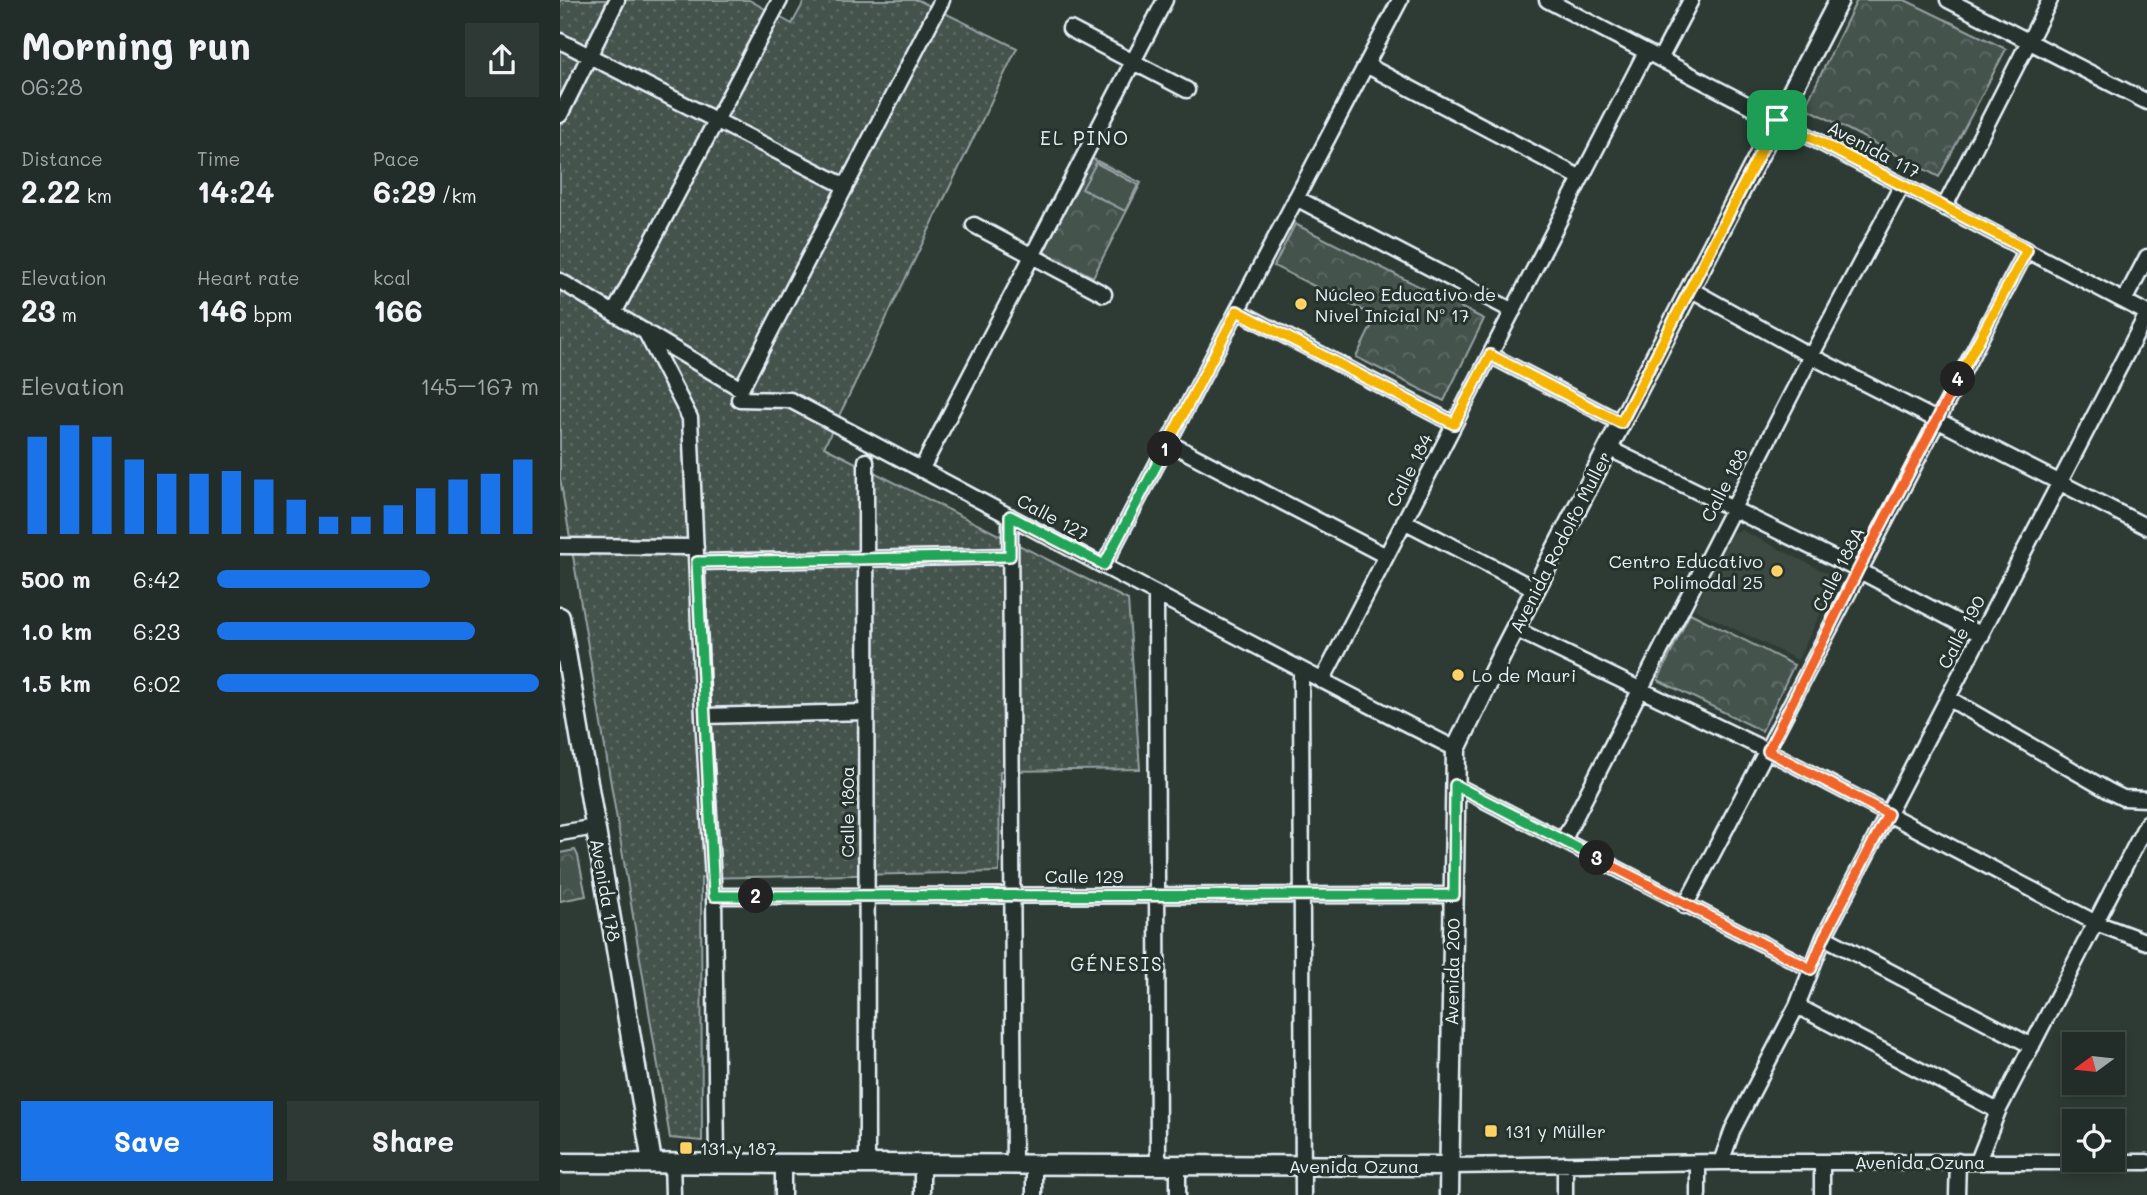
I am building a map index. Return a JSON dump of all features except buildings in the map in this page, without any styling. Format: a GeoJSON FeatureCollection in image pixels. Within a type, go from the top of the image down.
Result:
{"type":"FeatureCollection","features":[{"type":"Feature","properties":{"kind":"main road","name":"Avenida Rodolfo Muller"},"geometry":{"type":"LineString","coordinates":[[1456,749],[1535,589],[1839,0]]}},
{"type":"Feature","properties":{"kind":"main road","name":"Avenida 178"},"geometry":{"type":"LineString","coordinates":[[560,617],[652,1162]]}},
{"type":"Feature","properties":{"kind":"main road","name":"Avenida 200"},"geometry":{"type":"LineString","coordinates":[[1449,1195],[1456,749]]}},
{"type":"Feature","properties":{"kind":"main road","name":"Avenida Ozuna"},"geometry":{"type":"LineString","coordinates":[[560,1163],[1450,1166]]}},
{"type":"Feature","properties":{"kind":"street"},"geometry":{"type":"LineString","coordinates":[[560,116],[617,0]]}},
{"type":"Feature","properties":{"kind":"street"},"geometry":{"type":"LineString","coordinates":[[614,313],[780,0]]}},
{"type":"Feature","properties":{"kind":"street"},"geometry":{"type":"LineString","coordinates":[[560,281],[741,389],[942,0]]}},
{"type":"Feature","properties":{"kind":"street"},"geometry":{"type":"LineString","coordinates":[[921,470],[1165,0]]}},
{"type":"Feature","properties":{"kind":"street"},"geometry":{"type":"LineString","coordinates":[[1104,565],[1400,0]]}},
{"type":"Feature","properties":{"kind":"street","name":"Avenida 117"},"geometry":{"type":"LineString","coordinates":[[1547,0],[2147,314]]}},
{"type":"Feature","properties":{"kind":"street"},"geometry":{"type":"LineString","coordinates":[[1660,59],[1691,0]]}},
{"type":"Feature","properties":{"kind":"street"},"geometry":{"type":"LineString","coordinates":[[1948,0],[2147,102]]}},
{"type":"Feature","properties":{"kind":"street"},"geometry":{"type":"LineString","coordinates":[[1944,208],[2050,0]]}},
{"type":"Feature","properties":{"kind":"street"},"geometry":{"type":"LineString","coordinates":[[1070,29],[1187,90]]}},
{"type":"Feature","properties":{"kind":"street"},"geometry":{"type":"LineString","coordinates":[[560,41],[845,186]]}},
{"type":"Feature","properties":{"kind":"street","name":"Calle 184"},"geometry":{"type":"LineString","coordinates":[[1322,681],[1646,52]]}},
{"type":"Feature","properties":{"kind":"street"},"geometry":{"type":"LineString","coordinates":[[1366,65],[1581,178]]}},
{"type":"Feature","properties":{"kind":"street","name":"Calle 188"},"geometry":{"type":"LineString","coordinates":[[1563,841],[1811,356],[1902,185]]}},
{"type":"Feature","properties":{"kind":"street"},"geometry":{"type":"LineString","coordinates":[[1296,198],[1513,311]]}},
{"type":"Feature","properties":{"kind":"street"},"geometry":{"type":"LineString","coordinates":[[974,225],[1104,294]]}},
{"type":"Feature","properties":{"kind":"street","name":"Calle 188A"},"geometry":{"type":"LineString","coordinates":[[1685,906],[2027,250]]}},
{"type":"Feature","properties":{"kind":"street"},"geometry":{"type":"LineString","coordinates":[[2124,301],[2147,257]]}},
{"type":"Feature","properties":{"kind":"street"},"geometry":{"type":"LineString","coordinates":[[1690,289],[1811,356],[2147,527]]}},
{"type":"Feature","properties":{"kind":"street"},"geometry":{"type":"LineString","coordinates":[[1237,311],[1454,424]]}},
{"type":"Feature","properties":{"kind":"street","name":"Calle 190"},"geometry":{"type":"LineString","coordinates":[[1721,1162],[1733,1129],[1797,1006],[1824,937],[2147,314]]}},
{"type":"Feature","properties":{"kind":"street"},"geometry":{"type":"LineString","coordinates":[[645,331],[690,418],[714,896],[717,1163]]}},
{"type":"Feature","properties":{"kind":"street"},"geometry":{"type":"LineString","coordinates":[[1490,355],[1621,423]]}},
{"type":"Feature","properties":{"kind":"street","name":"Calle 127"},"geometry":{"type":"LineString","coordinates":[[739,399],[790,400],[1156,595],[1456,749]]}},
{"type":"Feature","properties":{"kind":"street"},"geometry":{"type":"LineString","coordinates":[[1169,443],[1386,556]]}},
{"type":"Feature","properties":{"kind":"street"},"geometry":{"type":"LineString","coordinates":[[1608,447],[1858,570],[1982,635]]}},
{"type":"Feature","properties":{"kind":"street","name":"Calle 180a"},"geometry":{"type":"LineString","coordinates":[[866,461],[867,1163]]}},
{"type":"Feature","properties":{"kind":"street"},"geometry":{"type":"LineString","coordinates":[[1010,516],[1014,1164]]}},
{"type":"Feature","properties":{"kind":"street"},"geometry":{"type":"LineString","coordinates":[[1404,521],[1535,589]]}},
{"type":"Feature","properties":{"kind":"street"},"geometry":{"type":"LineString","coordinates":[[560,546],[696,554],[866,559],[1010,556]]}},
{"type":"Feature","properties":{"kind":"street"},"geometry":{"type":"LineString","coordinates":[[1156,595],[1158,1165]]}},
{"type":"Feature","properties":{"kind":"street"},"geometry":{"type":"LineString","coordinates":[[1515,629],[1768,751],[2096,923],[2147,942]]}},
{"type":"Feature","properties":{"kind":"street"},"geometry":{"type":"LineString","coordinates":[[1301,670],[1303,1195]]}},
{"type":"Feature","properties":{"kind":"street"},"geometry":{"type":"LineString","coordinates":[[1948,698],[2109,791],[2123,798],[2147,799]]}},
{"type":"Feature","properties":{"kind":"street"},"geometry":{"type":"LineString","coordinates":[[703,716],[866,712]]}},
{"type":"Feature","properties":{"kind":"street"},"geometry":{"type":"LineString","coordinates":[[1455,785],[1811,969]]}},
{"type":"Feature","properties":{"kind":"street"},"geometry":{"type":"LineString","coordinates":[[1978,1161],[1998,1111],[2147,823]]}},
{"type":"Feature","properties":{"kind":"street"},"geometry":{"type":"LineString","coordinates":[[560,833],[596,827]]}},
{"type":"Feature","properties":{"kind":"street","name":"Calle 129"},"geometry":{"type":"LineString","coordinates":[[714,896],[1454,895]]}},
{"type":"Feature","properties":{"kind":"street"},"geometry":{"type":"LineString","coordinates":[[1824,937],[2032,1046]]}},
{"type":"Feature","properties":{"kind":"street"},"geometry":{"type":"LineString","coordinates":[[1797,1006],[1998,1111]]}},
{"type":"Feature","properties":{"kind":"street"},"geometry":{"type":"LineString","coordinates":[[1957,1195],[1958,1161]]}},
{"type":"Feature","properties":{"kind":"street"},"geometry":{"type":"LineString","coordinates":[[672,1162],[673,1195]]}},
{"type":"Feature","properties":{"kind":"street","name":"Avenida Ozuna"},"geometry":{"type":"LineString","coordinates":[[1450,1166],[1721,1162],[2147,1162]]}},
{"type":"Feature","properties":{"kind":"street"},"geometry":{"type":"LineString","coordinates":[[1822,1162],[1822,1195]]}},
{"type":"Feature","properties":{"kind":"street"},"geometry":{"type":"LineString","coordinates":[[783,1163],[783,1195]]}},
{"type":"Feature","properties":{"kind":"street"},"geometry":{"type":"LineString","coordinates":[[1698,1163],[1698,1195]]}},
{"type":"Feature","properties":{"kind":"street"},"geometry":{"type":"LineString","coordinates":[[922,1164],[922,1195]]}},
{"type":"Feature","properties":{"kind":"street"},"geometry":{"type":"LineString","coordinates":[[1034,1164],[1034,1195]]}},
{"type":"Feature","properties":{"kind":"street"},"geometry":{"type":"LineString","coordinates":[[1565,1164],[1565,1195]]}},
{"type":"Feature","properties":{"kind":"street"},"geometry":{"type":"LineString","coordinates":[[1178,1165],[1178,1195]]}},
{"type":"Feature","properties":{"kind":"shaded area"},"geometry":{"type":"Polygon","coordinates":[[[1741,530],[1829,574],[1834,585],[1798,660],[1694,609],[1731,533],[1741,530]]]}},
{"type":"Feature","properties":{"kind":"green space"},"geometry":{"type":"Polygon","coordinates":[[[560,0],[749,0],[792,24],[805,0],[918,0],[1017,48],[824,447],[1128,600],[1140,769],[1000,771],[999,872],[701,878],[702,1141],[670,1138],[560,478],[560,0]]]}},
{"type":"Feature","properties":{"kind":"green space"},"geometry":{"type":"Polygon","coordinates":[[[1857,0],[1905,0],[2006,49],[1939,177],[1805,107],[1857,0]]]}},
{"type":"Feature","properties":{"kind":"green space"},"geometry":{"type":"Polygon","coordinates":[[[1091,158],[1141,183],[1093,277],[1044,252],[1091,158]]]}},
{"type":"Feature","properties":{"kind":"green space"},"geometry":{"type":"Polygon","coordinates":[[[1096,163],[1138,185],[1125,211],[1082,189],[1096,163]]]}},
{"type":"Feature","properties":{"kind":"green space"},"geometry":{"type":"Polygon","coordinates":[[[1295,224],[1484,319],[1444,401],[1356,357],[1376,317],[1274,266],[1295,224]]]}},
{"type":"Feature","properties":{"kind":"green space"},"geometry":{"type":"Polygon","coordinates":[[[1690,613],[1794,665],[1762,731],[1658,680],[1690,613]]]}},
{"type":"Feature","properties":{"kind":"green space"},"geometry":{"type":"Polygon","coordinates":[[[575,850],[586,896],[560,901],[560,853],[575,850]]]}},
{"type":"Feature","properties":{"kind":"place","name":"Núcleo Educativo de Nivel Inicial Nº 17"},"geometry":{"type":"Point","coordinates":[1301,304]}},
{"type":"Feature","properties":{"kind":"place","name":"Centro Educativo Polimodal 25"},"geometry":{"type":"Point","coordinates":[1777,571]}},
{"type":"Feature","properties":{"kind":"place","name":"Lo de Mauri"},"geometry":{"type":"Point","coordinates":[1458,675]}},
{"type":"Feature","properties":{"kind":"place","name":"131 y Müller"},"geometry":{"type":"Point","coordinates":[1491,1131]}},
{"type":"Feature","properties":{"kind":"place","name":"131 y 187"},"geometry":{"type":"Point","coordinates":[686,1148]}},
{"type":"Feature","properties":{"kind":"district","name":"EL PINO"},"geometry":{"type":"Point","coordinates":[1085,137]}},
{"type":"Feature","properties":{"kind":"district","name":"GÉNESIS"},"geometry":{"type":"Point","coordinates":[1117,963]}},
{"type":"Feature","properties":{"kind":"route"},"geometry":{"type":"LineString","coordinates":[[1777,120],[2027,250],[1858,570],[1768,751],[1888,814],[1824,937],[1811,969],[1455,785],[1454,895],[714,896],[697,562],[1010,556],[1010,516],[1104,565],[1237,311],[1454,424],[1490,355],[1621,423],[1777,120]]}}]}
